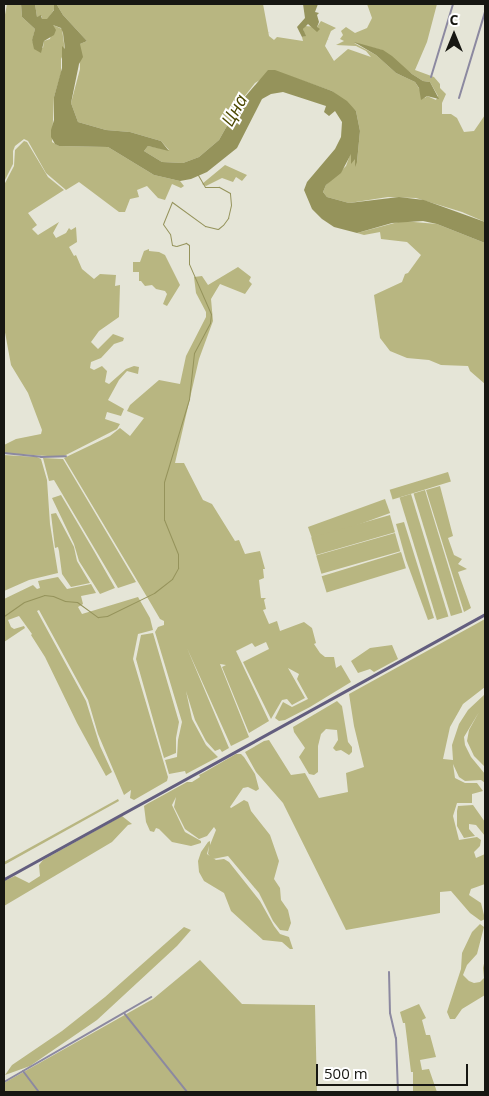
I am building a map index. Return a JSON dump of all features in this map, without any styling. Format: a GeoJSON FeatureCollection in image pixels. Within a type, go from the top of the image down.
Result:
{"type":"FeatureCollection","features":[{"type":"Feature","properties":{"kind":"main road"},"geometry":{"type":"LineString","coordinates":[[4,879],[485,614]]}},
{"type":"Feature","properties":{"kind":"street"},"geometry":{"type":"LineString","coordinates":[[431,77],[454,4]]}},
{"type":"Feature","properties":{"kind":"street"},"geometry":{"type":"LineString","coordinates":[[458,98],[485,12]]}},
{"type":"Feature","properties":{"kind":"street"},"geometry":{"type":"LineString","coordinates":[[4,454],[41,457],[66,456]]}},
{"type":"Feature","properties":{"kind":"street"},"geometry":{"type":"LineString","coordinates":[[388,972],[390,1008],[396,1038],[398,1092]]}},
{"type":"Feature","properties":{"kind":"street"},"geometry":{"type":"LineString","coordinates":[[4,1082],[151,997]]}},
{"type":"Feature","properties":{"kind":"street"},"geometry":{"type":"LineString","coordinates":[[124,1013],[187,1092]]}},
{"type":"Feature","properties":{"kind":"street"},"geometry":{"type":"LineString","coordinates":[[23,1071],[39,1092]]}},
{"type":"Feature","properties":{"kind":"shaded area"},"geometry":{"type":"Polygon","coordinates":[[[7,4],[21,4],[22,17],[35,29],[32,41],[43,48],[44,41],[50,39],[53,25],[62,29],[65,51],[61,59],[61,73],[54,97],[52,142],[59,146],[108,147],[154,175],[180,181],[184,186],[181,188],[172,184],[165,200],[158,198],[147,186],[137,190],[139,197],[130,199],[125,212],[119,212],[79,182],[66,190],[46,173],[28,141],[24,139],[15,146],[13,164],[4,182],[4,20],[7,4]]]}},
{"type":"Feature","properties":{"kind":"shaded area"},"geometry":{"type":"Polygon","coordinates":[[[35,4],[263,4],[269,36],[274,40],[277,37],[303,41],[302,37],[305,36],[303,29],[305,26],[317,27],[321,21],[336,28],[331,31],[325,46],[334,61],[348,49],[371,57],[366,51],[356,46],[336,45],[344,41],[340,39],[343,35],[341,31],[346,27],[355,33],[367,28],[372,18],[367,4],[437,4],[427,42],[415,70],[434,77],[440,84],[440,88],[446,94],[442,103],[442,114],[451,114],[457,118],[464,132],[474,131],[485,115],[485,222],[462,212],[416,198],[388,197],[349,203],[327,197],[323,192],[326,185],[346,166],[351,152],[357,162],[360,131],[356,111],[332,91],[275,71],[255,83],[233,111],[232,117],[219,140],[199,157],[183,163],[162,162],[144,151],[148,146],[169,150],[161,141],[130,132],[106,130],[78,122],[71,103],[80,69],[80,44],[87,41],[63,15],[57,5],[47,20],[42,19],[42,16],[37,17],[35,4]],[[354,43],[376,55],[396,73],[415,82],[425,98],[427,96],[436,100],[438,96],[430,82],[423,81],[412,74],[382,50],[354,43]]]}},
{"type":"Feature","properties":{"kind":"shaded area"},"geometry":{"type":"Polygon","coordinates":[[[24,141],[27,142],[48,177],[64,190],[28,213],[37,225],[32,229],[38,235],[59,222],[53,233],[56,238],[66,233],[69,228],[71,230],[76,227],[77,242],[69,247],[74,256],[76,255],[82,269],[94,279],[100,274],[116,275],[115,286],[120,285],[119,317],[99,331],[91,342],[98,349],[113,334],[124,338],[123,341],[114,344],[101,358],[91,362],[90,368],[94,370],[102,366],[107,371],[105,382],[109,384],[126,369],[134,366],[139,367],[138,374],[127,371],[119,380],[108,400],[124,409],[121,416],[107,412],[105,419],[120,424],[117,429],[62,457],[4,453],[4,445],[16,439],[41,434],[42,430],[28,393],[11,365],[4,327],[4,185],[14,166],[15,150],[24,141]]]}},
{"type":"Feature","properties":{"kind":"shaded area"},"geometry":{"type":"Polygon","coordinates":[[[225,165],[247,175],[242,181],[236,177],[233,182],[222,178],[206,186],[202,184],[225,165]]]}},
{"type":"Feature","properties":{"kind":"shaded area"},"geometry":{"type":"Polygon","coordinates":[[[402,221],[437,224],[485,243],[485,384],[470,371],[468,366],[441,365],[429,360],[407,358],[390,351],[380,338],[374,295],[402,282],[405,274],[408,273],[421,255],[407,242],[381,239],[380,232],[364,235],[357,233],[402,221]]]}},
{"type":"Feature","properties":{"kind":"shaded area"},"geometry":{"type":"Polygon","coordinates":[[[149,249],[149,251],[165,255],[180,285],[167,306],[163,304],[167,294],[165,291],[156,289],[152,285],[145,286],[139,281],[139,272],[133,272],[133,262],[140,262],[144,251],[149,249]]]}},
{"type":"Feature","properties":{"kind":"shaded area"},"geometry":{"type":"Polygon","coordinates":[[[238,267],[251,277],[249,281],[252,284],[245,294],[220,284],[211,299],[213,321],[199,359],[175,463],[184,463],[203,500],[212,504],[235,541],[239,540],[245,554],[260,551],[265,569],[263,569],[264,578],[259,580],[261,598],[266,598],[264,600],[266,609],[263,610],[269,624],[277,621],[280,631],[304,622],[312,628],[316,643],[314,644],[320,653],[325,657],[334,657],[336,668],[341,665],[351,682],[310,707],[285,720],[279,721],[275,718],[283,702],[292,707],[308,699],[297,679],[299,674],[288,668],[305,698],[292,705],[287,699],[282,700],[271,719],[243,662],[269,649],[266,642],[255,647],[252,643],[236,651],[269,721],[249,733],[222,667],[226,665],[220,664],[249,737],[231,746],[187,648],[229,748],[222,752],[220,749],[215,751],[206,741],[195,720],[186,691],[192,719],[206,745],[218,757],[186,774],[185,771],[169,774],[165,760],[177,757],[182,722],[155,632],[158,627],[164,625],[164,621],[160,619],[64,458],[110,436],[120,428],[130,436],[144,418],[127,411],[130,405],[159,380],[180,384],[186,356],[206,317],[206,312],[196,293],[194,277],[202,276],[208,285],[238,267]]]}},
{"type":"Feature","properties":{"kind":"shaded area"},"geometry":{"type":"Polygon","coordinates":[[[4,455],[37,457],[41,459],[47,480],[50,524],[58,573],[29,580],[4,591],[4,455]]]}},
{"type":"Feature","properties":{"kind":"shaded area"},"geometry":{"type":"Polygon","coordinates":[[[43,458],[63,459],[136,582],[118,588],[54,480],[49,481],[43,458]]]}},
{"type":"Feature","properties":{"kind":"shaded area"},"geometry":{"type":"Polygon","coordinates":[[[448,472],[451,482],[393,499],[390,490],[448,472]]]}},
{"type":"Feature","properties":{"kind":"shaded area"},"geometry":{"type":"Polygon","coordinates":[[[440,486],[453,536],[448,538],[454,555],[462,559],[458,564],[467,569],[458,572],[471,608],[464,612],[426,490],[440,486]]]}},
{"type":"Feature","properties":{"kind":"shaded area"},"geometry":{"type":"Polygon","coordinates":[[[425,490],[462,612],[451,616],[414,494],[425,490]]]}},
{"type":"Feature","properties":{"kind":"shaded area"},"geometry":{"type":"Polygon","coordinates":[[[411,494],[448,616],[437,620],[400,498],[411,494]]]}},
{"type":"Feature","properties":{"kind":"shaded area"},"geometry":{"type":"Polygon","coordinates":[[[61,495],[115,588],[100,594],[79,561],[74,544],[52,498],[61,495]]]}},
{"type":"Feature","properties":{"kind":"shaded area"},"geometry":{"type":"Polygon","coordinates":[[[385,499],[390,513],[313,541],[308,527],[385,499]]]}},
{"type":"Feature","properties":{"kind":"shaded area"},"geometry":{"type":"Polygon","coordinates":[[[56,513],[74,547],[77,561],[90,583],[71,587],[62,574],[58,547],[55,548],[51,514],[56,513]]]}},
{"type":"Feature","properties":{"kind":"shaded area"},"geometry":{"type":"Polygon","coordinates":[[[390,515],[395,532],[316,555],[311,538],[390,515]]]}},
{"type":"Feature","properties":{"kind":"shaded area"},"geometry":{"type":"Polygon","coordinates":[[[404,522],[434,618],[428,620],[406,560],[396,524],[404,522]]]}},
{"type":"Feature","properties":{"kind":"shaded area"},"geometry":{"type":"Polygon","coordinates":[[[395,533],[400,551],[321,574],[316,556],[395,533]]]}},
{"type":"Feature","properties":{"kind":"shaded area"},"geometry":{"type":"Polygon","coordinates":[[[401,552],[406,568],[327,593],[322,576],[401,552]]]}},
{"type":"Feature","properties":{"kind":"shaded area"},"geometry":{"type":"Polygon","coordinates":[[[58,577],[67,589],[91,584],[96,593],[81,596],[83,604],[78,607],[82,614],[138,597],[150,618],[153,630],[138,634],[133,659],[168,777],[167,781],[134,800],[130,798],[131,790],[124,795],[98,734],[88,700],[39,610],[37,611],[86,701],[100,746],[112,772],[106,776],[77,723],[45,657],[19,616],[8,620],[11,627],[14,629],[24,626],[25,628],[4,642],[4,599],[33,585],[37,589],[40,588],[38,581],[58,577]]]}},
{"type":"Feature","properties":{"kind":"shaded area"},"geometry":{"type":"Polygon","coordinates":[[[485,619],[485,687],[463,704],[450,727],[443,759],[453,760],[452,745],[459,724],[468,710],[485,694],[485,767],[474,756],[467,741],[469,730],[479,712],[464,737],[465,745],[471,757],[485,774],[485,783],[481,780],[465,781],[459,777],[453,764],[455,778],[465,783],[477,783],[483,791],[472,794],[472,803],[457,803],[453,816],[459,840],[477,837],[481,840],[480,846],[474,852],[476,858],[485,854],[485,884],[471,889],[469,895],[481,903],[485,919],[481,921],[470,913],[451,891],[440,892],[440,913],[346,930],[283,803],[256,772],[245,752],[269,740],[291,775],[305,773],[319,798],[348,792],[346,773],[364,767],[354,726],[349,694],[485,619]]]}},
{"type":"Feature","properties":{"kind":"shaded area"},"geometry":{"type":"Polygon","coordinates":[[[153,633],[179,722],[176,753],[164,758],[136,659],[141,635],[153,633]]]}},
{"type":"Feature","properties":{"kind":"shaded area"},"geometry":{"type":"Polygon","coordinates":[[[392,645],[398,659],[374,672],[370,669],[358,673],[351,661],[370,648],[392,645]]]}},
{"type":"Feature","properties":{"kind":"shaded area"},"geometry":{"type":"Polygon","coordinates":[[[337,701],[342,706],[348,742],[352,747],[352,752],[349,755],[341,750],[336,751],[333,748],[338,740],[337,730],[326,729],[321,734],[318,746],[318,772],[314,775],[309,774],[299,757],[305,748],[294,732],[293,727],[337,701]]]}},
{"type":"Feature","properties":{"kind":"shaded area"},"geometry":{"type":"Polygon","coordinates":[[[236,754],[241,754],[255,774],[259,789],[256,791],[248,787],[243,788],[230,807],[244,800],[248,802],[251,811],[270,835],[279,861],[274,879],[280,888],[281,900],[288,910],[291,923],[288,931],[280,930],[273,921],[259,893],[228,856],[214,859],[224,859],[229,862],[260,901],[280,934],[289,937],[293,949],[290,949],[282,942],[263,940],[231,911],[224,893],[204,881],[199,872],[198,861],[201,852],[210,841],[210,845],[216,830],[214,827],[207,836],[199,839],[185,829],[174,807],[176,797],[172,805],[185,832],[201,841],[201,843],[191,846],[172,842],[159,829],[156,828],[154,832],[150,831],[146,822],[144,806],[187,782],[192,782],[200,777],[199,775],[236,754]]]}},
{"type":"Feature","properties":{"kind":"shaded area"},"geometry":{"type":"Polygon","coordinates":[[[118,799],[119,801],[4,865],[4,862],[118,799]]]}},
{"type":"Feature","properties":{"kind":"shaded area"},"geometry":{"type":"Polygon","coordinates":[[[473,805],[485,822],[485,836],[476,825],[469,824],[469,829],[475,836],[464,838],[457,826],[458,806],[473,805]]]}},
{"type":"Feature","properties":{"kind":"shaded area"},"geometry":{"type":"Polygon","coordinates":[[[122,816],[132,824],[128,825],[112,842],[4,906],[4,881],[15,876],[29,883],[40,876],[39,865],[43,860],[122,816]]]}},
{"type":"Feature","properties":{"kind":"shaded area"},"geometry":{"type":"Polygon","coordinates":[[[480,924],[484,927],[477,954],[467,965],[463,975],[469,981],[474,983],[480,982],[484,978],[483,968],[485,959],[485,995],[462,1009],[455,1019],[450,1019],[447,1012],[461,969],[462,953],[472,932],[480,924]]]}},
{"type":"Feature","properties":{"kind":"shaded area"},"geometry":{"type":"Polygon","coordinates":[[[184,927],[191,930],[177,946],[97,1020],[30,1066],[5,1075],[12,1065],[62,1031],[105,997],[184,927]]]}},
{"type":"Feature","properties":{"kind":"shaded area"},"geometry":{"type":"Polygon","coordinates":[[[200,960],[242,1004],[315,1005],[317,1092],[4,1092],[4,1083],[153,999],[200,960]]]}},
{"type":"Feature","properties":{"kind":"shaded area"},"geometry":{"type":"Polygon","coordinates":[[[419,1004],[426,1018],[422,1020],[426,1035],[430,1035],[436,1057],[420,1060],[422,1070],[429,1069],[437,1092],[413,1092],[413,1072],[411,1072],[405,1023],[403,1023],[400,1012],[419,1004]]]}},
{"type":"Feature","properties":{"kind":"water","name":"Цна"},"geometry":{"type":"Polygon","coordinates":[[[21,4],[35,4],[37,17],[41,15],[42,19],[47,19],[54,10],[54,5],[57,5],[63,15],[87,41],[80,44],[83,57],[79,64],[71,103],[78,122],[106,130],[130,132],[161,141],[169,151],[148,146],[144,151],[162,162],[183,163],[199,157],[219,140],[232,117],[233,111],[268,70],[275,70],[332,91],[347,101],[356,111],[360,131],[357,162],[355,167],[355,159],[351,164],[351,154],[341,173],[326,185],[323,192],[327,197],[349,203],[399,197],[424,200],[485,222],[485,243],[437,224],[423,221],[392,223],[357,233],[334,227],[322,219],[312,209],[304,190],[307,182],[335,149],[341,137],[342,122],[335,111],[329,116],[324,112],[326,106],[283,92],[271,94],[262,99],[237,148],[207,172],[191,179],[180,181],[154,175],[108,147],[59,146],[55,144],[51,137],[51,130],[54,120],[54,97],[62,68],[62,46],[65,49],[63,33],[61,28],[53,25],[56,30],[54,35],[44,41],[41,53],[34,49],[32,40],[35,29],[22,17],[21,4]]]}},
{"type":"Feature","properties":{"kind":"water"},"geometry":{"type":"Polygon","coordinates":[[[303,4],[318,4],[315,12],[319,13],[317,15],[319,22],[317,27],[320,29],[317,32],[308,24],[303,29],[306,36],[302,37],[297,27],[305,18],[303,4]]]}},
{"type":"Feature","properties":{"kind":"water"},"geometry":{"type":"Polygon","coordinates":[[[354,42],[383,50],[392,56],[412,74],[423,81],[430,82],[439,99],[427,96],[421,100],[419,88],[415,82],[396,73],[376,55],[354,42]]]}},
{"type":"Feature","properties":{"kind":"waterway"},"geometry":{"type":"LineString","coordinates":[[4,616],[24,602],[44,595],[53,596],[65,601],[77,602],[98,617],[107,616],[154,593],[172,579],[178,568],[178,554],[164,520],[164,482],[189,399],[194,353],[210,323],[211,314],[189,264],[189,245],[186,243],[176,246],[172,245],[170,234],[163,224],[172,202],[205,226],[218,229],[228,218],[231,205],[230,193],[219,187],[205,187],[198,175]]}}]}
